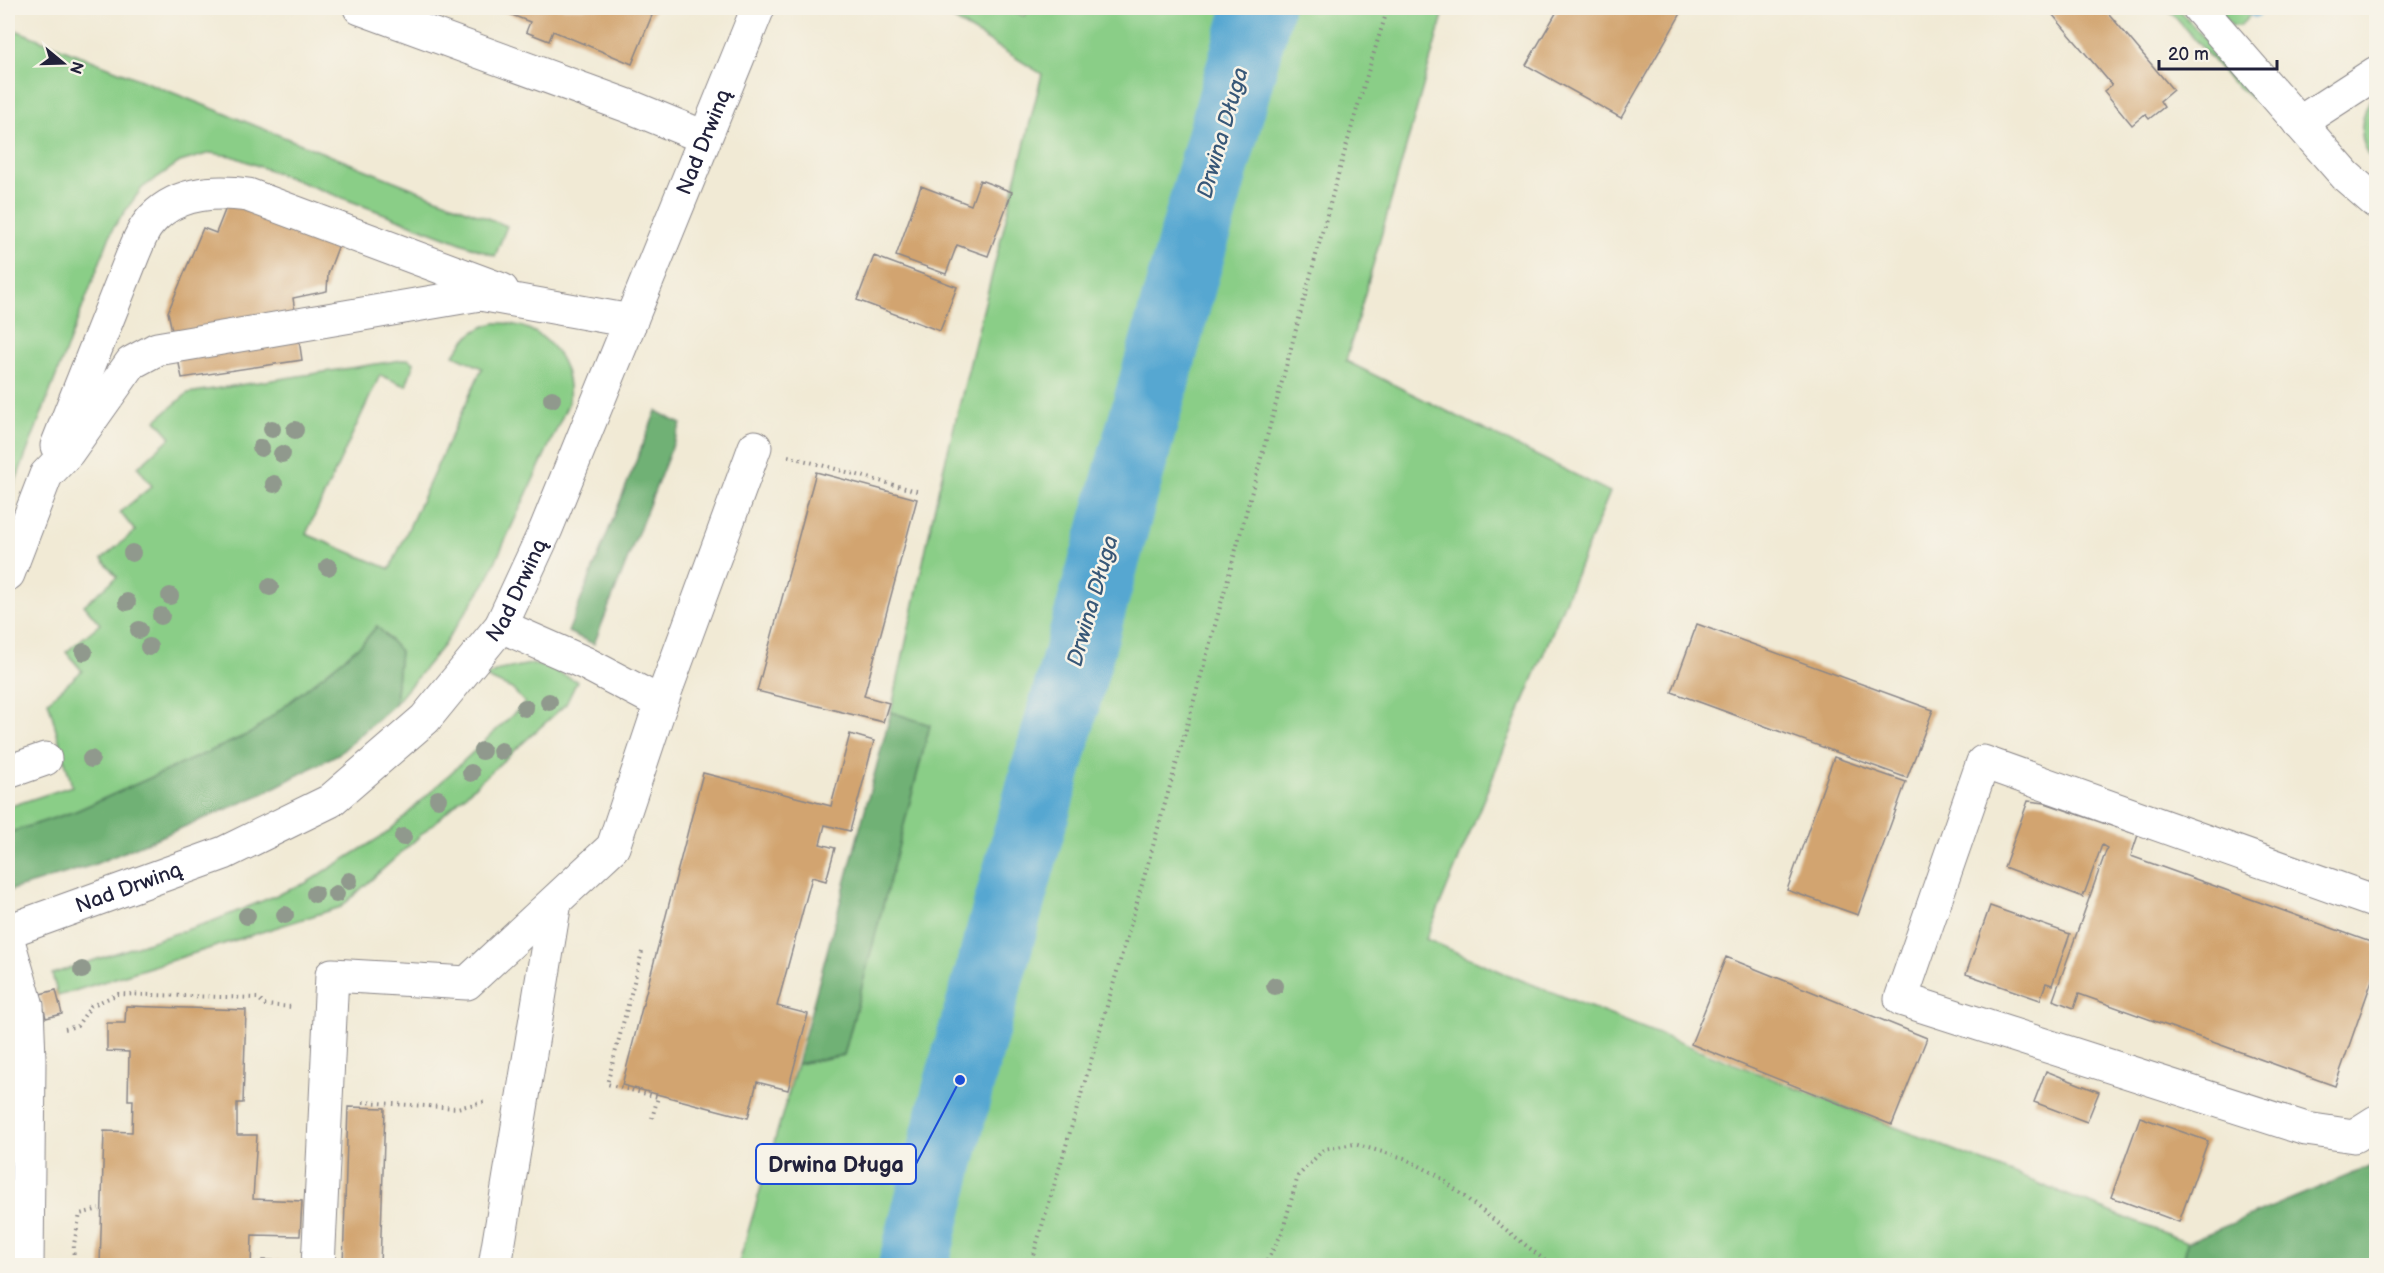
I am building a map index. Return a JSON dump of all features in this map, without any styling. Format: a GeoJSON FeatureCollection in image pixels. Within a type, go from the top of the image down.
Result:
{"type":"FeatureCollection","features":[{"type":"Feature","properties":{"kind":"street"},"geometry":{"type":"LineString","coordinates":[[360,8],[631,106],[704,137]]}},
{"type":"Feature","properties":{"kind":"street","name":"Nad Drwiną"},"geometry":{"type":"LineString","coordinates":[[8,931],[224,853],[330,801],[425,719],[501,626],[546,529],[758,8]]}},
{"type":"Feature","properties":{"kind":"street"},"geometry":{"type":"LineString","coordinates":[[2199,8],[2346,176],[2376,202]]}},
{"type":"Feature","properties":{"kind":"street"},"geometry":{"type":"LineString","coordinates":[[2299,123],[2376,73]]}},
{"type":"Feature","properties":{"kind":"street"},"geometry":{"type":"LineString","coordinates":[[8,574],[134,252],[148,223],[171,204],[197,194],[222,191],[248,195],[539,304]]}},
{"type":"Feature","properties":{"kind":"street"},"geometry":{"type":"LineString","coordinates":[[46,475],[68,452],[131,363],[157,349],[480,294],[632,321]]}},
{"type":"Feature","properties":{"kind":"street"},"geometry":{"type":"LineString","coordinates":[[318,1266],[332,975],[467,983],[613,847],[661,703],[755,447]]}},
{"type":"Feature","properties":{"kind":"street"},"geometry":{"type":"LineString","coordinates":[[501,626],[585,663],[661,703]]}},
{"type":"Feature","properties":{"kind":"street"},"geometry":{"type":"LineString","coordinates":[[8,772],[45,759]]}},
{"type":"Feature","properties":{"kind":"street"},"geometry":{"type":"LineString","coordinates":[[2376,902],[1983,762],[1900,999],[2306,1129],[2354,1136],[2376,1122]]}},
{"type":"Feature","properties":{"kind":"street"},"geometry":{"type":"LineString","coordinates":[[495,1266],[555,902]]}},
{"type":"Feature","properties":{"kind":"street"},"geometry":{"type":"LineString","coordinates":[[8,941],[27,1006],[29,1059],[27,1266]]}},
{"type":"Feature","properties":{"kind":"path"},"geometry":{"type":"LineString","coordinates":[[1030,1266],[1163,815],[1351,123],[1388,8]]}},
{"type":"Feature","properties":{"kind":"path"},"geometry":{"type":"LineString","coordinates":[[642,952],[607,1084],[657,1097],[652,1118]]}},
{"type":"Feature","properties":{"kind":"path"},"geometry":{"type":"LineString","coordinates":[[57,1031],[77,1026],[91,1006],[118,994],[176,992],[258,998],[265,1005],[304,1007]]}},
{"type":"Feature","properties":{"kind":"path"},"geometry":{"type":"LineString","coordinates":[[356,1101],[457,1108],[525,1093]]}},
{"type":"Feature","properties":{"kind":"path"},"geometry":{"type":"LineString","coordinates":[[1264,1266],[1282,1233],[1298,1176],[1324,1149],[1354,1144],[1404,1158],[1437,1175],[1552,1266]]}},
{"type":"Feature","properties":{"kind":"path"},"geometry":{"type":"LineString","coordinates":[[73,1266],[74,1244],[80,1214],[99,1209]]}},
{"type":"Feature","properties":{"kind":"green space"},"geometry":{"type":"Polygon","coordinates":[[[935,8],[1004,8],[1025,16],[1029,8],[1445,8],[1346,361],[1610,492],[1426,939],[1511,976],[2187,1242],[2183,1266],[738,1266],[797,1064],[844,1055],[930,725],[891,712],[939,487],[1042,74],[935,8]]]}},
{"type":"Feature","properties":{"kind":"green space"},"geometry":{"type":"Polygon","coordinates":[[[2167,8],[2177,8],[2255,94],[2255,101],[2231,81],[2167,8]]]}},
{"type":"Feature","properties":{"kind":"green space"},"geometry":{"type":"Polygon","coordinates":[[[2216,8],[2257,8],[2240,26],[2232,26],[2216,8]]]}},
{"type":"Feature","properties":{"kind":"green space"},"geometry":{"type":"Polygon","coordinates":[[[8,27],[507,226],[495,256],[232,156],[210,153],[180,162],[142,188],[113,228],[8,501],[8,27]]]}},
{"type":"Feature","properties":{"kind":"green space"},"geometry":{"type":"Polygon","coordinates":[[[2376,91],[2376,165],[2365,147],[2362,128],[2366,109],[2376,91]]]}},
{"type":"Feature","properties":{"kind":"green space"},"geometry":{"type":"Polygon","coordinates":[[[495,323],[512,324],[527,329],[551,345],[566,371],[569,402],[486,582],[443,646],[395,704],[400,651],[377,626],[362,644],[251,733],[76,811],[8,833],[8,807],[72,786],[48,701],[82,671],[66,652],[100,624],[84,605],[117,577],[102,559],[135,531],[120,512],[152,486],[138,467],[171,437],[156,420],[188,393],[408,359],[414,363],[406,386],[380,375],[306,534],[390,569],[482,368],[454,355],[471,334],[495,323]]]}},
{"type":"Feature","properties":{"kind":"green space"},"geometry":{"type":"Polygon","coordinates":[[[656,411],[681,424],[594,644],[568,632],[656,411]]]}},
{"type":"Feature","properties":{"kind":"green space"},"geometry":{"type":"Polygon","coordinates":[[[377,626],[400,651],[395,704],[340,753],[260,795],[93,865],[8,891],[8,833],[76,811],[251,733],[362,644],[377,626]]]}},
{"type":"Feature","properties":{"kind":"green space"},"geometry":{"type":"Polygon","coordinates":[[[531,664],[548,668],[577,681],[566,704],[341,907],[58,996],[52,974],[213,921],[306,883],[387,833],[525,703],[512,689],[485,677],[499,670],[531,664]]]}},
{"type":"Feature","properties":{"kind":"green space"},"geometry":{"type":"Polygon","coordinates":[[[891,712],[930,725],[844,1055],[797,1064],[891,712]]]}},
{"type":"Feature","properties":{"kind":"green space"},"geometry":{"type":"Polygon","coordinates":[[[2376,1164],[2376,1265],[2183,1265],[2187,1242],[2376,1164]]]}},
{"type":"Feature","properties":{"kind":"building"},"geometry":{"type":"Polygon","coordinates":[[[494,8],[655,8],[632,64],[553,31],[549,41],[526,32],[530,22],[494,8]]]}},
{"type":"Feature","properties":{"kind":"building"},"geometry":{"type":"Polygon","coordinates":[[[1559,8],[1684,8],[1621,118],[1526,65],[1559,8]]]}},
{"type":"Feature","properties":{"kind":"building"},"geometry":{"type":"Polygon","coordinates":[[[2047,8],[2104,8],[2173,90],[2160,101],[2164,107],[2149,119],[2145,114],[2132,125],[2104,91],[2112,85],[2047,8]]]}},
{"type":"Feature","properties":{"kind":"building"},"geometry":{"type":"Polygon","coordinates":[[[980,180],[1012,192],[988,256],[957,245],[946,274],[896,256],[921,186],[971,205],[980,180]]]}},
{"type":"Feature","properties":{"kind":"building"},"geometry":{"type":"Polygon","coordinates":[[[235,185],[346,226],[328,274],[327,291],[293,298],[302,360],[182,378],[168,312],[203,228],[216,233],[235,185]]]}},
{"type":"Feature","properties":{"kind":"building"},"geometry":{"type":"Polygon","coordinates":[[[874,256],[957,287],[940,331],[857,300],[874,256]]]}},
{"type":"Feature","properties":{"kind":"building"},"geometry":{"type":"Polygon","coordinates":[[[816,472],[917,499],[864,696],[889,703],[883,722],[757,691],[816,472]]]}},
{"type":"Feature","properties":{"kind":"building"},"geometry":{"type":"Polygon","coordinates":[[[1697,624],[1933,710],[1907,778],[1672,692],[1697,624]]]}},
{"type":"Feature","properties":{"kind":"building"},"geometry":{"type":"Polygon","coordinates":[[[850,734],[874,741],[850,831],[825,825],[820,844],[835,848],[826,881],[812,877],[777,1006],[808,1014],[788,1090],[757,1082],[748,1118],[622,1085],[703,773],[831,806],[850,734]]]}},
{"type":"Feature","properties":{"kind":"building"},"geometry":{"type":"Polygon","coordinates":[[[1834,757],[1906,782],[1858,915],[1787,890],[1834,757]]]}},
{"type":"Feature","properties":{"kind":"building"},"geometry":{"type":"Polygon","coordinates":[[[2028,801],[2045,803],[2138,835],[2131,856],[2376,944],[2376,969],[2335,1086],[2079,994],[2074,1008],[2053,1000],[2107,848],[2102,845],[2083,897],[2004,867],[2028,801]]]}},
{"type":"Feature","properties":{"kind":"building"},"geometry":{"type":"Polygon","coordinates":[[[1990,906],[2070,934],[2052,985],[2046,983],[2040,1000],[1966,974],[1990,906]]]}},
{"type":"Feature","properties":{"kind":"building"},"geometry":{"type":"Polygon","coordinates":[[[1726,957],[1927,1038],[1892,1125],[1691,1044],[1726,957]]]}},
{"type":"Feature","properties":{"kind":"building"},"geometry":{"type":"Polygon","coordinates":[[[56,990],[62,1014],[46,1018],[40,994],[56,990]]]}},
{"type":"Feature","properties":{"kind":"building"},"geometry":{"type":"Polygon","coordinates":[[[126,1006],[246,1010],[243,1103],[237,1103],[237,1135],[257,1135],[253,1199],[302,1201],[300,1236],[252,1235],[251,1266],[100,1266],[104,1131],[132,1132],[133,1100],[128,1100],[129,1052],[107,1051],[107,1023],[125,1023],[126,1006]]]}},
{"type":"Feature","properties":{"kind":"building"},"geometry":{"type":"Polygon","coordinates":[[[2046,1071],[2099,1092],[2087,1122],[2034,1102],[2046,1071]]]}},
{"type":"Feature","properties":{"kind":"building"},"geometry":{"type":"Polygon","coordinates":[[[348,1107],[385,1108],[380,1266],[343,1266],[348,1107]]]}},
{"type":"Feature","properties":{"kind":"building"},"geometry":{"type":"Polygon","coordinates":[[[2140,1117],[2208,1141],[2179,1222],[2111,1197],[2140,1117]]]}},
{"type":"Feature","properties":{"kind":"building"},"geometry":{"type":"Polygon","coordinates":[[[262,1260],[289,1261],[289,1266],[262,1266],[262,1260]]]}},
{"type":"Feature","properties":{"kind":"waterway","name":"Drwina Długa"},"geometry":{"type":"LineString","coordinates":[[913,1266],[960,1080],[1258,8]]}},
{"type":"Feature","properties":{"kind":"waterway"},"geometry":{"type":"LineString","coordinates":[[2251,8],[2255,12]]}},
{"type":"Feature","properties":{"kind":"place","name":"Drwina Długa"},"geometry":{"type":"Point","coordinates":[960,1080]}}]}
